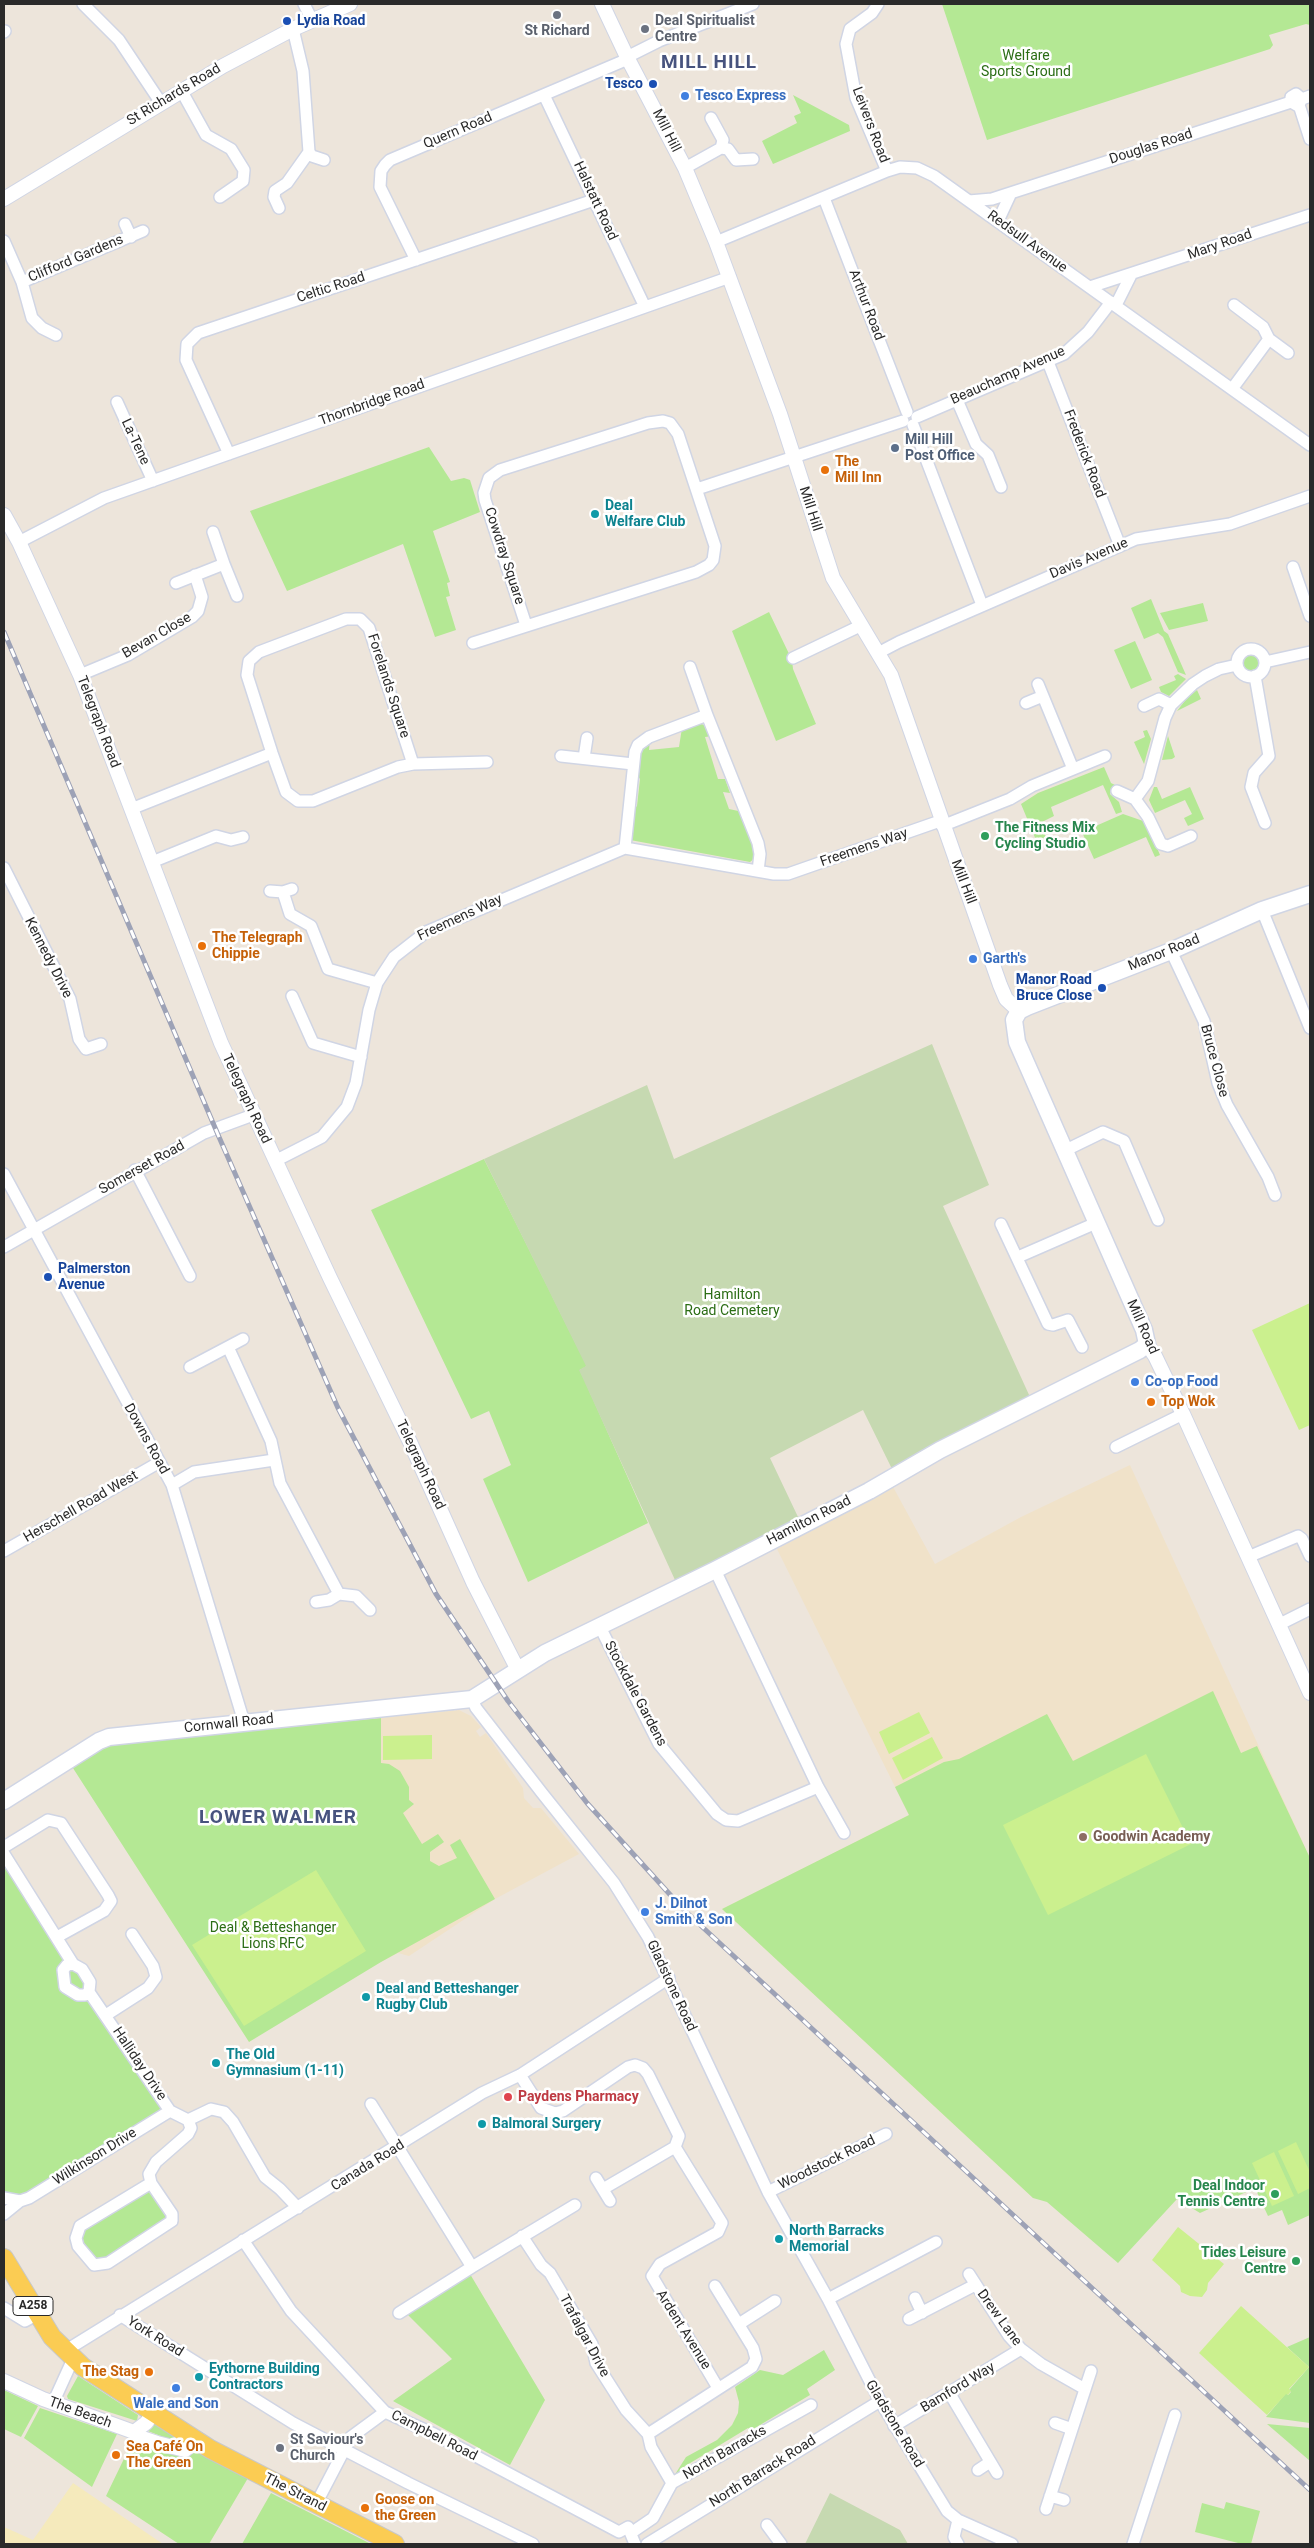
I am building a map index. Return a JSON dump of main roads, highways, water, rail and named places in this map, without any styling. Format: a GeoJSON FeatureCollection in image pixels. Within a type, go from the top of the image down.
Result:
{"type":"FeatureCollection","features":[{"type":"Feature","properties":{"kind":"main road","name":"Manor Road"},"geometry":{"type":"LineString","coordinates":[[1019,1012],[1171,951],[1262,910],[1310,894]]}},
{"type":"Feature","properties":{"kind":"main road","name":"Mill Road"},"geometry":{"type":"LineString","coordinates":[[1019,1012],[1014,1020],[1017,1042],[1144,1330],[1147,1344]]}},
{"type":"Feature","properties":{"kind":"main road","name":"Hamilton Road"},"geometry":{"type":"LineString","coordinates":[[472,1700],[545,1654],[869,1491],[940,1450],[1147,1344]]}},
{"type":"Feature","properties":{"kind":"main road","name":"Cornwall Road"},"geometry":{"type":"LineString","coordinates":[[4,1800],[99,1741],[109,1738],[244,1722],[472,1700]]}},
{"type":"Feature","properties":{"kind":"main road","name":"The Strand"},"geometry":{"type":"LineString","coordinates":[[4,2258],[38,2314],[69,2355],[195,2441],[395,2544]]}},
{"type":"Feature","properties":{"kind":"railway"},"geometry":{"type":"LineString","coordinates":[[4,632],[219,1137],[338,1408],[436,1594],[508,1701],[587,1803],[684,1910],[1310,2490]]}},
{"type":"Feature","properties":{"kind":"place","name":"St Richard"},"geometry":{"type":"Point","coordinates":[557,15]}},
{"type":"Feature","properties":{"kind":"place","name":"Lydia Road"},"geometry":{"type":"Point","coordinates":[287,21]}},
{"type":"Feature","properties":{"kind":"place","name":"Deal Spiritualist Centre"},"geometry":{"type":"Point","coordinates":[645,29]}},
{"type":"Feature","properties":{"kind":"place","name":"Tesco"},"geometry":{"type":"Point","coordinates":[653,84]}},
{"type":"Feature","properties":{"kind":"place","name":"Tesco Express"},"geometry":{"type":"Point","coordinates":[685,96]}},
{"type":"Feature","properties":{"kind":"place","name":"Mill Hill Post Office"},"geometry":{"type":"Point","coordinates":[895,448]}},
{"type":"Feature","properties":{"kind":"place","name":"The Mill Inn"},"geometry":{"type":"Point","coordinates":[825,470]}},
{"type":"Feature","properties":{"kind":"place","name":"Deal Welfare Club"},"geometry":{"type":"Point","coordinates":[595,514]}},
{"type":"Feature","properties":{"kind":"place","name":"The Fitness Mix Cycling Studio"},"geometry":{"type":"Point","coordinates":[985,836]}},
{"type":"Feature","properties":{"kind":"place","name":"The Telegraph Chippie"},"geometry":{"type":"Point","coordinates":[202,946]}},
{"type":"Feature","properties":{"kind":"place","name":"Garth's"},"geometry":{"type":"Point","coordinates":[973,959]}},
{"type":"Feature","properties":{"kind":"place","name":"Manor Road Bruce Close"},"geometry":{"type":"Point","coordinates":[1102,988]}},
{"type":"Feature","properties":{"kind":"place","name":"Palmerston Avenue"},"geometry":{"type":"Point","coordinates":[48,1277]}},
{"type":"Feature","properties":{"kind":"place","name":"Co-op Food"},"geometry":{"type":"Point","coordinates":[1135,1382]}},
{"type":"Feature","properties":{"kind":"place","name":"Top Wok"},"geometry":{"type":"Point","coordinates":[1151,1402]}},
{"type":"Feature","properties":{"kind":"place","name":"Goodwin Academy"},"geometry":{"type":"Point","coordinates":[1083,1837]}},
{"type":"Feature","properties":{"kind":"place","name":"J. Dilnot Smith & Son"},"geometry":{"type":"Point","coordinates":[645,1912]}},
{"type":"Feature","properties":{"kind":"place","name":"Deal and Betteshanger Rugby Club"},"geometry":{"type":"Point","coordinates":[366,1997]}},
{"type":"Feature","properties":{"kind":"place","name":"The Old Gymnasium (1-11)"},"geometry":{"type":"Point","coordinates":[216,2063]}},
{"type":"Feature","properties":{"kind":"place","name":"Paydens Pharmacy"},"geometry":{"type":"Point","coordinates":[508,2097]}},
{"type":"Feature","properties":{"kind":"place","name":"Balmoral Surgery"},"geometry":{"type":"Point","coordinates":[482,2124]}},
{"type":"Feature","properties":{"kind":"place","name":"Deal Indoor Tennis Centre"},"geometry":{"type":"Point","coordinates":[1275,2194]}},
{"type":"Feature","properties":{"kind":"place","name":"North Barracks Memorial"},"geometry":{"type":"Point","coordinates":[779,2239]}},
{"type":"Feature","properties":{"kind":"place","name":"Tides Leisure Centre"},"geometry":{"type":"Point","coordinates":[1296,2261]}},
{"type":"Feature","properties":{"kind":"place","name":"The Stag"},"geometry":{"type":"Point","coordinates":[149,2372]}},
{"type":"Feature","properties":{"kind":"place","name":"Eythorne Building Contractors"},"geometry":{"type":"Point","coordinates":[199,2377]}},
{"type":"Feature","properties":{"kind":"place","name":"Wale and Son"},"geometry":{"type":"Point","coordinates":[176,2388]}},
{"type":"Feature","properties":{"kind":"place","name":"St Saviour's Church"},"geometry":{"type":"Point","coordinates":[280,2448]}},
{"type":"Feature","properties":{"kind":"place","name":"Sea Café On The Green"},"geometry":{"type":"Point","coordinates":[116,2455]}},
{"type":"Feature","properties":{"kind":"place","name":"Goose on the Green"},"geometry":{"type":"Point","coordinates":[365,2508]}},
{"type":"Feature","properties":{"kind":"district","name":"MILL HILL"},"geometry":{"type":"Point","coordinates":[709,63]}},
{"type":"Feature","properties":{"kind":"district","name":"LOWER WALMER"},"geometry":{"type":"Point","coordinates":[278,1818]}},
{"type":"Feature","properties":{"kind":"park label","name":"Welfare Sports Ground"},"geometry":{"type":"Point","coordinates":[1026,64]}},
{"type":"Feature","properties":{"kind":"park label","name":"Hamilton Road Cemetery"},"geometry":{"type":"Point","coordinates":[732,1304]}},
{"type":"Feature","properties":{"kind":"park label","name":"Deal & Betteshanger Lions RFC"},"geometry":{"type":"Point","coordinates":[273,1936]}}]}
